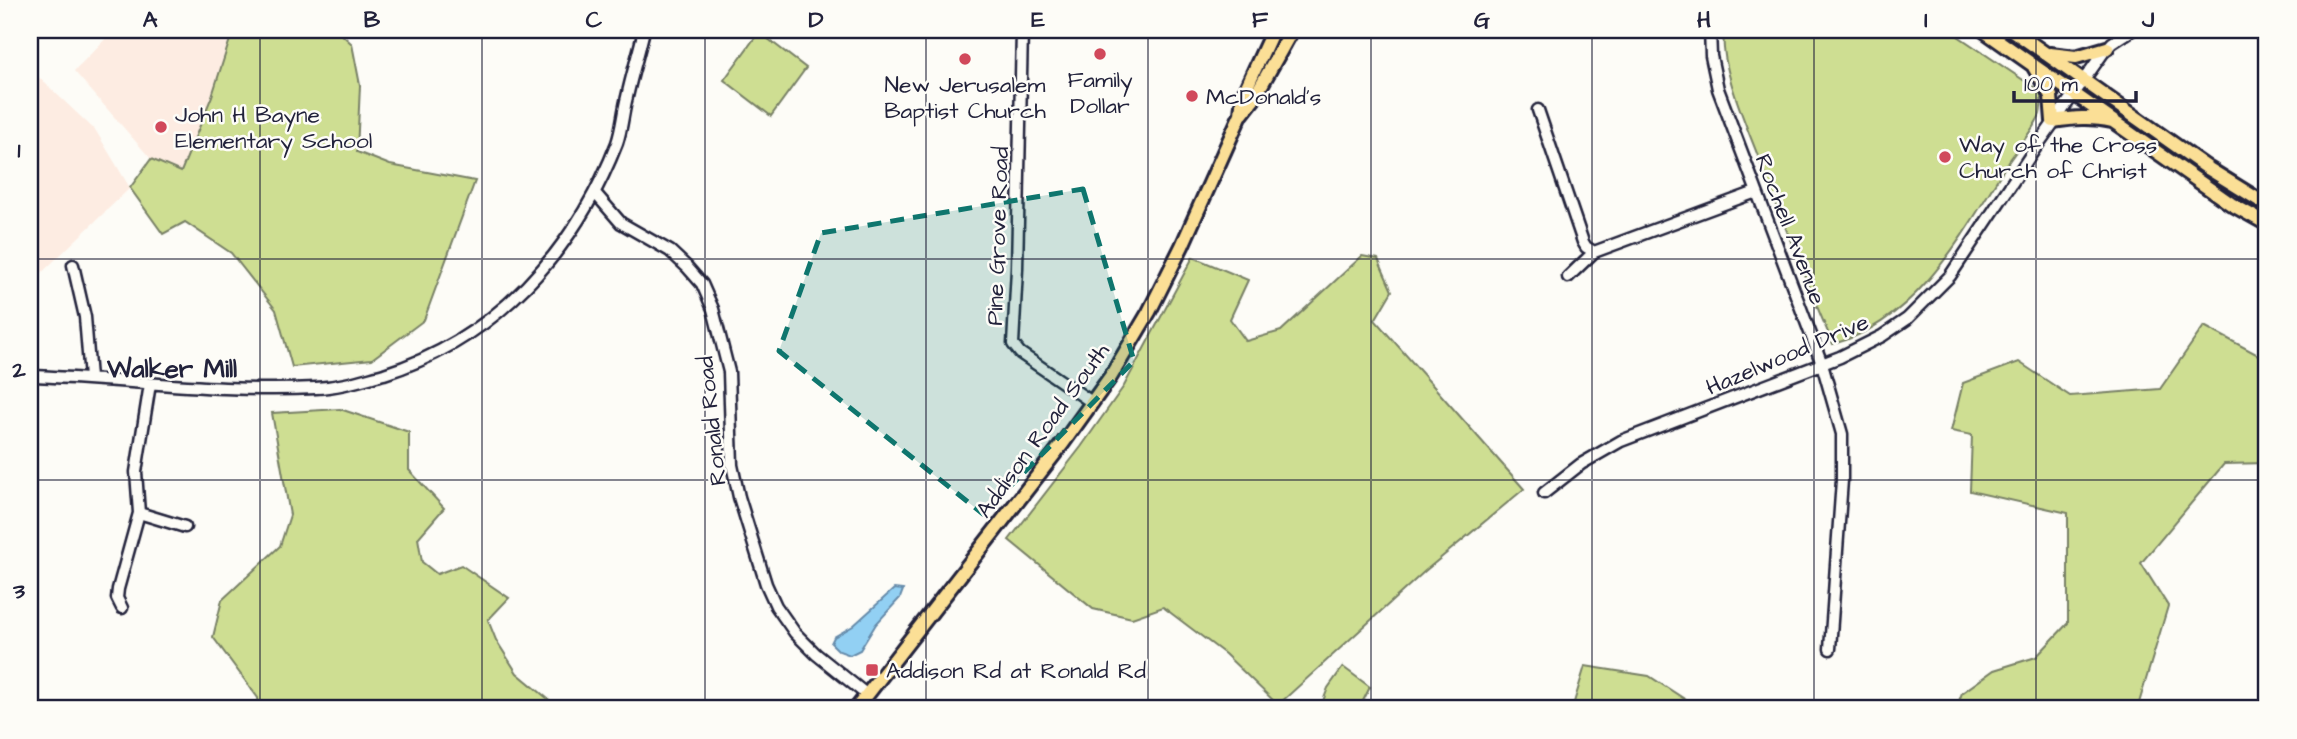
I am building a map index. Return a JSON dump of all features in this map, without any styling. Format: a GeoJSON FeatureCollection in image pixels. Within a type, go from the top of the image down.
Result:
{"type":"FeatureCollection","features":[{"type":"Feature","properties":{"kind":"main road","name":"Addison Road South"},"geometry":{"type":"LineString","coordinates":[[1241,114],[1243,95],[1273,30]]}},
{"type":"Feature","properties":{"kind":"main road","name":"Addison Road South"},"geometry":{"type":"LineString","coordinates":[[856,709],[1093,403],[1149,312],[1182,246],[1241,114],[1253,100],[1292,30]]}},
{"type":"Feature","properties":{"kind":"main road"},"geometry":{"type":"LineString","coordinates":[[1983,30],[2267,227]]}},
{"type":"Feature","properties":{"kind":"main road"},"geometry":{"type":"LineString","coordinates":[[2017,31],[2220,176],[2267,205]]}},
{"type":"Feature","properties":{"kind":"main road"},"geometry":{"type":"LineString","coordinates":[[2044,52],[2076,57],[2107,48]]}},
{"type":"Feature","properties":{"kind":"main road"},"geometry":{"type":"LineString","coordinates":[[2031,63],[2051,96],[2053,121],[2100,118],[2115,122]]}},
{"type":"Feature","properties":{"kind":"street"},"geometry":{"type":"LineString","coordinates":[[30,376],[236,389],[317,388],[349,384],[419,361],[480,327],[514,301],[562,247],[596,192],[618,141],[644,30]]}},
{"type":"Feature","properties":{"kind":"street","name":"Pine Grove Road"},"geometry":{"type":"LineString","coordinates":[[1022,30],[1013,344],[1020,354],[1093,403]]}},
{"type":"Feature","properties":{"kind":"street","name":"Rochell Avenue"},"geometry":{"type":"LineString","coordinates":[[1710,30],[1711,56],[1716,80],[1822,364],[1842,434],[1843,454],[1830,649]]}},
{"type":"Feature","properties":{"kind":"street","name":"Hazelwood Drive"},"geometry":{"type":"LineString","coordinates":[[1544,493],[1581,464],[1621,441],[1855,350],[1888,332],[1919,309],[1961,261],[2082,79],[2107,48],[2132,30]]}},
{"type":"Feature","properties":{"kind":"street"},"geometry":{"type":"LineString","coordinates":[[1538,110],[1583,242],[1594,252]]}},
{"type":"Feature","properties":{"kind":"street","name":"Ronald Road"},"geometry":{"type":"LineString","coordinates":[[596,192],[621,223],[670,251],[702,284],[713,309],[729,372],[732,465],[766,584],[776,606],[795,633],[816,654],[867,695]]}},
{"type":"Feature","properties":{"kind":"street"},"geometry":{"type":"LineString","coordinates":[[1569,277],[1594,252],[1756,192]]}},
{"type":"Feature","properties":{"kind":"street"},"geometry":{"type":"LineString","coordinates":[[73,265],[85,317],[90,378]]}},
{"type":"Feature","properties":{"kind":"street"},"geometry":{"type":"LineString","coordinates":[[122,608],[117,598],[118,589],[139,513],[136,472],[150,384]]}},
{"type":"Feature","properties":{"kind":"street"},"geometry":{"type":"LineString","coordinates":[[139,513],[186,527]]}},
{"type":"Feature","properties":{"kind":"highlighted area"},"geometry":{"type":"Polygon","coordinates":[[[1083,189],[1134,361],[983,514],[779,351],[821,233],[1083,189]]]}},
{"type":"Feature","properties":{"kind":"shaded area","name":"John H Bayne Elementary School"},"geometry":{"type":"Polygon","coordinates":[[[114,30],[233,30],[212,96],[181,173],[151,159],[74,71],[114,30]]]}},
{"type":"Feature","properties":{"kind":"shaded area"},"geometry":{"type":"Polygon","coordinates":[[[30,69],[96,131],[130,188],[30,284],[30,69]]]}},
{"type":"Feature","properties":{"kind":"green space"},"geometry":{"type":"Polygon","coordinates":[[[233,30],[337,30],[352,44],[360,85],[357,152],[390,165],[475,181],[424,320],[372,359],[292,367],[276,310],[231,253],[185,222],[163,234],[130,188],[151,159],[181,172],[212,96],[233,30]]]}},
{"type":"Feature","properties":{"kind":"green space"},"geometry":{"type":"Polygon","coordinates":[[[1724,30],[1949,30],[2041,92],[2038,118],[1954,248],[1913,297],[1889,317],[1862,333],[1833,344],[1736,97],[1726,61],[1724,30]]]}},
{"type":"Feature","properties":{"kind":"green space"},"geometry":{"type":"Polygon","coordinates":[[[759,32],[806,68],[771,116],[724,80],[759,32]]]}},
{"type":"Feature","properties":{"kind":"green space"},"geometry":{"type":"Polygon","coordinates":[[[1362,256],[1378,259],[1392,291],[1375,320],[1524,489],[1425,571],[1278,705],[1225,654],[1163,607],[1132,618],[1093,609],[1009,540],[1124,386],[1193,257],[1248,280],[1230,319],[1246,341],[1281,331],[1362,256]]]}},
{"type":"Feature","properties":{"kind":"green space"},"geometry":{"type":"Polygon","coordinates":[[[2204,326],[2258,355],[2267,354],[2267,463],[2224,464],[2141,563],[2168,606],[2139,703],[2132,709],[1956,709],[1962,693],[1994,670],[2036,657],[2068,623],[2068,513],[1970,491],[1972,435],[1951,431],[1963,383],[2019,362],[2070,396],[2160,389],[2204,326]]]}},
{"type":"Feature","properties":{"kind":"green space"},"geometry":{"type":"Polygon","coordinates":[[[340,409],[409,432],[409,470],[444,508],[418,538],[422,562],[437,574],[461,565],[509,598],[488,620],[496,640],[517,673],[560,709],[259,709],[258,698],[213,637],[222,600],[280,546],[290,515],[272,413],[340,409]]]}},
{"type":"Feature","properties":{"kind":"green space"},"geometry":{"type":"Polygon","coordinates":[[[1585,666],[1649,676],[1689,702],[1693,709],[1572,709],[1585,666]]]}},
{"type":"Feature","properties":{"kind":"green space"},"geometry":{"type":"Polygon","coordinates":[[[1343,667],[1370,687],[1359,709],[1320,709],[1328,688],[1343,667]]]}},
{"type":"Feature","properties":{"kind":"water"},"geometry":{"type":"Polygon","coordinates":[[[894,589],[903,590],[900,598],[876,624],[860,650],[850,655],[839,651],[831,643],[834,637],[853,626],[894,589]]]}},
{"type":"Feature","properties":{"kind":"place","name":"Family Dollar"},"geometry":{"type":"Point","coordinates":[1100,54]}},
{"type":"Feature","properties":{"kind":"place","name":"New Jerusalem Baptist Church"},"geometry":{"type":"Point","coordinates":[965,59]}},
{"type":"Feature","properties":{"kind":"place","name":"McDonald's"},"geometry":{"type":"Point","coordinates":[1192,96]}},
{"type":"Feature","properties":{"kind":"place","name":"John H Bayne Elementary School"},"geometry":{"type":"Point","coordinates":[161,127]}},
{"type":"Feature","properties":{"kind":"place","name":"Way of the Cross Church of Christ"},"geometry":{"type":"Point","coordinates":[1945,157]}},
{"type":"Feature","properties":{"kind":"place","name":"Addison Rd at Ronald Rd"},"geometry":{"type":"Point","coordinates":[872,670]}},
{"type":"Feature","properties":{"kind":"district","name":"Walker Mill"},"geometry":{"type":"Point","coordinates":[172,368]}}]}
